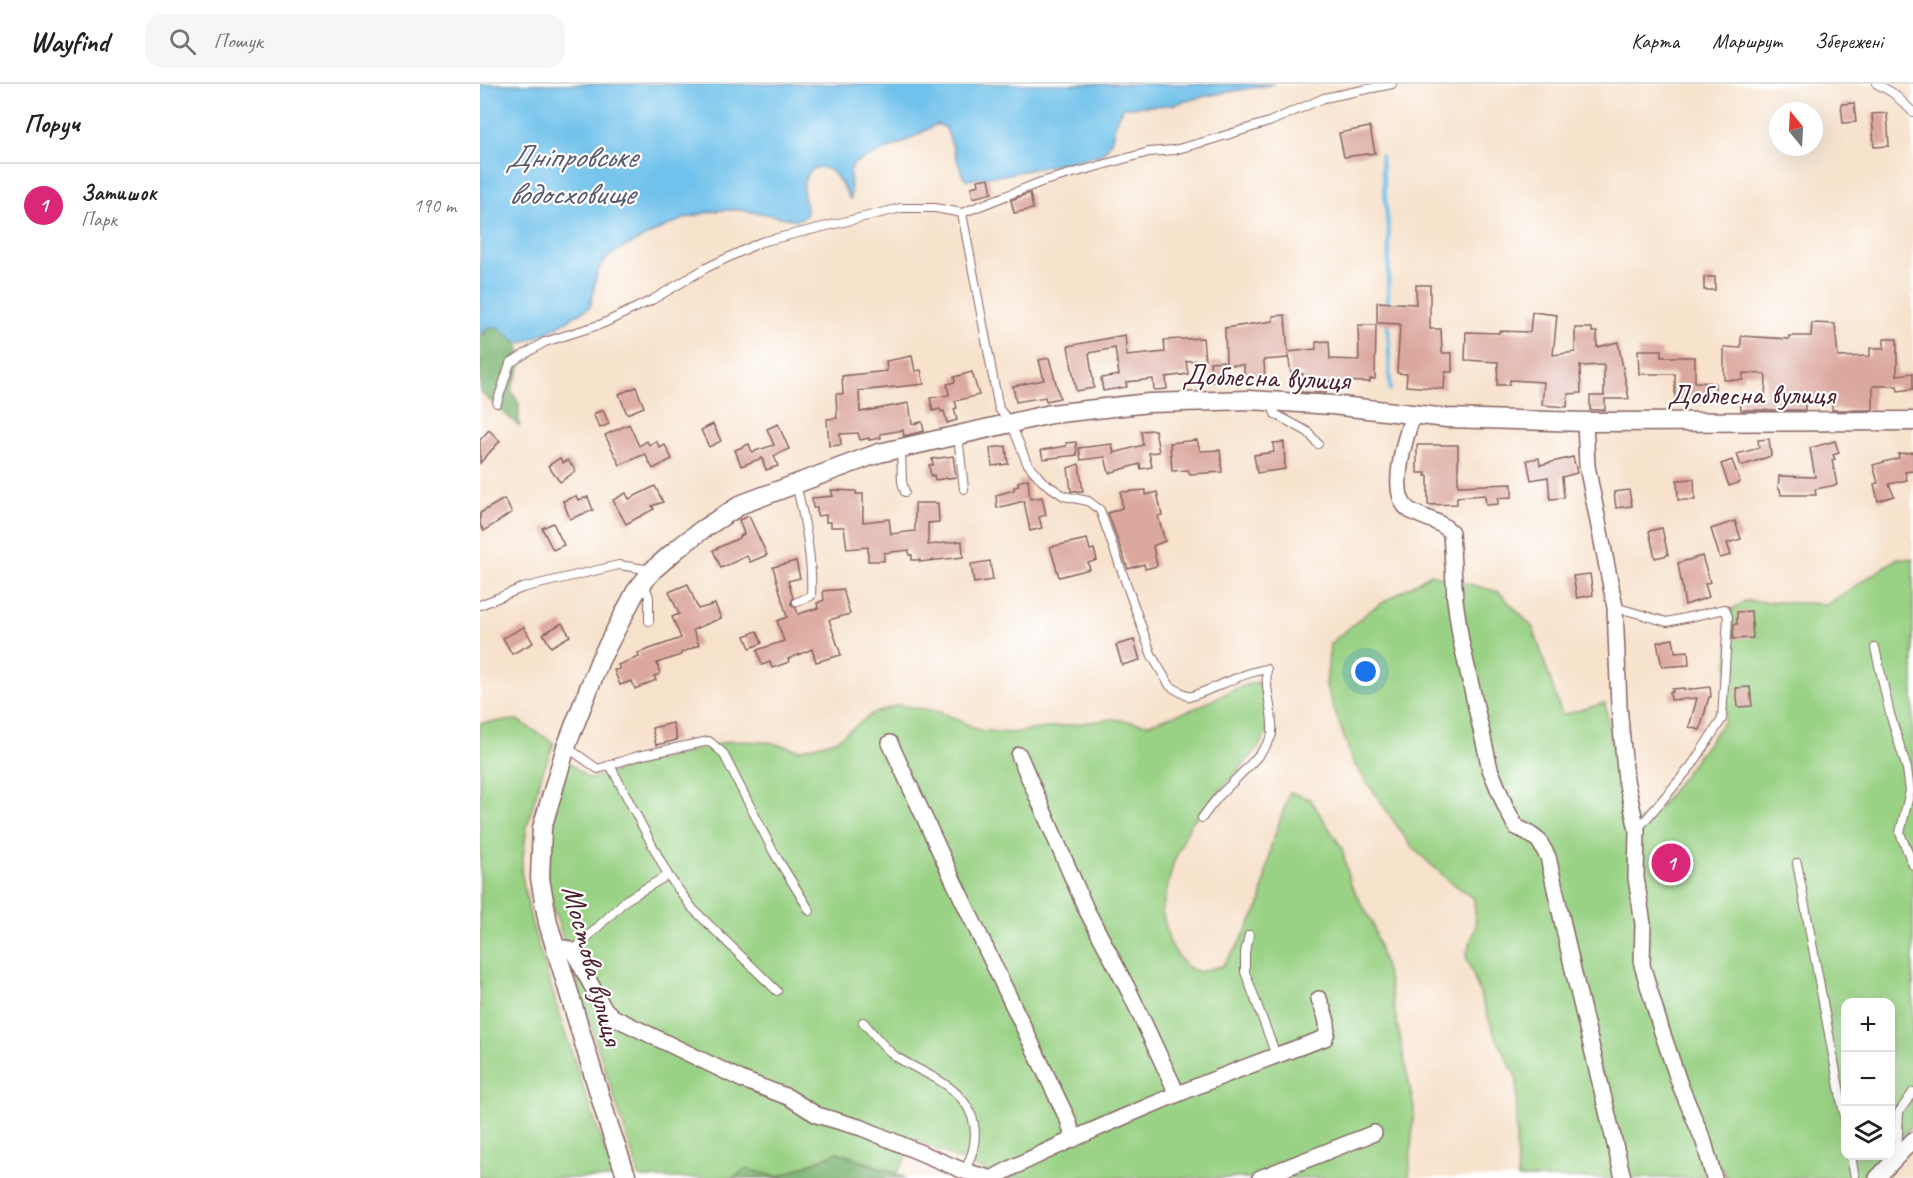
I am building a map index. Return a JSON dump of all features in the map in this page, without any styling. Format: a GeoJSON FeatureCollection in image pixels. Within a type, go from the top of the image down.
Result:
{"type":"FeatureCollection","features":[{"type":"Feature","properties":{"kind":"street","name":"Доблесна вулиця"},"geometry":{"type":"LineString","coordinates":[[649,576],[703,529],[742,504],[879,453],[1051,414],[1149,403],[1249,400],[1332,405],[1447,418],[1585,422],[1913,421]]}},
{"type":"Feature","properties":{"kind":"street"},"geometry":{"type":"LineString","coordinates":[[1413,415],[1404,438],[1398,484],[1401,500],[1408,510],[1443,524],[1451,532],[1455,600],[1461,641],[1490,769],[1516,827],[1539,841],[1548,857],[1623,1178]]}},
{"type":"Feature","properties":{"kind":"street"},"geometry":{"type":"LineString","coordinates":[[1585,422],[1587,466],[1615,607],[1619,706],[1626,780],[1637,830],[1636,878],[1643,924],[1642,965],[1660,1029],[1704,1142],[1709,1176]]}},
{"type":"Feature","properties":{"kind":"street","name":"Мостова вулиця"},"geometry":{"type":"LineString","coordinates":[[627,1178],[608,1123],[564,950],[540,878],[542,828],[567,747],[600,660],[636,591],[649,576]]}},
{"type":"Feature","properties":{"kind":"street"},"geometry":{"type":"LineString","coordinates":[[890,743],[1068,1120],[1074,1139]]}},
{"type":"Feature","properties":{"kind":"street"},"geometry":{"type":"LineString","coordinates":[[1019,755],[1069,872],[1130,993],[1173,1085],[1175,1095]]}},
{"type":"Feature","properties":{"kind":"street"},"geometry":{"type":"LineString","coordinates":[[564,950],[603,1007],[613,1017],[743,1080],[788,1097],[818,1115],[862,1128],[963,1175],[991,1178],[1175,1095],[1325,1038],[1328,1031],[1327,1019],[1319,999]]}},
{"type":"Feature","properties":{"kind":"street"},"geometry":{"type":"LineString","coordinates":[[1260,1178],[1374,1132]]}},
{"type":"Feature","properties":{"kind":"street"},"geometry":{"type":"LineString","coordinates":[[1877,1178],[1896,1155],[1913,1140]]}},
{"type":"Feature","properties":{"kind":"lane"},"geometry":{"type":"LineString","coordinates":[[497,403],[510,363],[545,342],[612,319],[652,300],[706,268],[761,242],[901,207],[935,208],[962,213],[1041,182],[1149,152],[1174,150],[1207,141],[1269,122],[1324,98],[1392,84]]}},
{"type":"Feature","properties":{"kind":"lane"},"geometry":{"type":"LineString","coordinates":[[1877,84],[1893,93],[1913,112]]}},
{"type":"Feature","properties":{"kind":"lane"},"geometry":{"type":"LineString","coordinates":[[962,213],[999,409],[1011,423],[1027,464],[1042,481],[1064,496],[1088,501],[1100,510],[1152,656],[1170,686],[1189,697],[1252,672],[1267,669],[1265,683],[1272,717],[1272,736],[1261,752],[1218,797],[1202,818]]}},
{"type":"Feature","properties":{"kind":"lane"},"geometry":{"type":"LineString","coordinates":[[1270,401],[1275,414],[1308,432],[1318,444]]}},
{"type":"Feature","properties":{"kind":"lane"},"geometry":{"type":"LineString","coordinates":[[958,435],[964,489]]}},
{"type":"Feature","properties":{"kind":"lane"},"geometry":{"type":"LineString","coordinates":[[901,448],[902,482],[905,492]]}},
{"type":"Feature","properties":{"kind":"lane"},"geometry":{"type":"LineString","coordinates":[[796,484],[802,507],[812,580],[812,596],[797,602]]}},
{"type":"Feature","properties":{"kind":"lane"},"geometry":{"type":"LineString","coordinates":[[480,606],[522,588],[619,565],[649,576],[649,621]]}},
{"type":"Feature","properties":{"kind":"lane"},"geometry":{"type":"LineString","coordinates":[[1615,607],[1666,622],[1725,609],[1728,617],[1722,719],[1692,765],[1637,830]]}},
{"type":"Feature","properties":{"kind":"lane"},"geometry":{"type":"LineString","coordinates":[[1875,648],[1890,714],[1907,769],[1910,790],[1900,832],[1913,865]]}},
{"type":"Feature","properties":{"kind":"lane"},"geometry":{"type":"LineString","coordinates":[[567,747],[597,769],[693,743],[709,741],[723,753],[774,853],[810,911]]}},
{"type":"Feature","properties":{"kind":"lane"},"geometry":{"type":"LineString","coordinates":[[610,765],[668,875],[693,909],[777,992]]}},
{"type":"Feature","properties":{"kind":"lane"},"geometry":{"type":"LineString","coordinates":[[1797,863],[1842,1106]]}},
{"type":"Feature","properties":{"kind":"lane"},"geometry":{"type":"LineString","coordinates":[[564,950],[626,900],[668,875]]}},
{"type":"Feature","properties":{"kind":"lane"},"geometry":{"type":"LineString","coordinates":[[1249,935],[1245,952],[1245,972],[1276,1055]]}},
{"type":"Feature","properties":{"kind":"lane"},"geometry":{"type":"LineString","coordinates":[[863,1022],[893,1055],[957,1094],[966,1105],[973,1122],[976,1139],[973,1156],[963,1175]]}},
{"type":"Feature","properties":{"kind":"lane"},"geometry":{"type":"LineString","coordinates":[[1896,1155],[1899,1112],[1913,1092]]}},
{"type":"Feature","properties":{"kind":"lane"},"geometry":{"type":"LineString","coordinates":[[1852,1160],[1855,1178]]}},
{"type":"Feature","properties":{"kind":"green space"},"geometry":{"type":"Polygon","coordinates":[[[495,326],[518,343],[523,360],[511,390],[519,404],[519,426],[480,392],[480,337],[489,328],[495,326]]]}},
{"type":"Feature","properties":{"kind":"green space"},"geometry":{"type":"Polygon","coordinates":[[[1898,558],[1913,559],[1913,1124],[1895,1143],[1895,998],[1841,998],[1841,1160],[1879,1160],[1861,1178],[1726,1178],[1721,1166],[1696,1178],[1518,1178],[1517,1079],[1494,1033],[1466,955],[1476,927],[1474,899],[1447,879],[1411,846],[1353,762],[1326,686],[1330,644],[1372,609],[1431,574],[1499,592],[1533,628],[1562,715],[1605,703],[1625,826],[1657,811],[1725,720],[1731,610],[1745,601],[1828,604],[1898,558]]]}},
{"type":"Feature","properties":{"kind":"green space"},"geometry":{"type":"Polygon","coordinates":[[[1259,682],[1266,711],[1267,732],[1258,748],[1190,824],[1173,864],[1162,911],[1170,944],[1185,966],[1199,972],[1222,966],[1237,947],[1260,905],[1271,846],[1290,792],[1310,799],[1342,848],[1350,883],[1372,922],[1388,978],[1414,1108],[1409,1178],[999,1178],[916,1140],[897,1173],[838,1152],[778,1177],[746,1169],[733,1178],[640,1178],[546,885],[547,834],[568,762],[589,779],[730,741],[768,742],[800,750],[836,740],[872,714],[898,705],[941,712],[979,730],[1011,733],[1113,719],[1148,724],[1196,708],[1239,687],[1259,682]]]}},
{"type":"Feature","properties":{"kind":"green space"},"geometry":{"type":"Polygon","coordinates":[[[517,720],[554,743],[541,776],[527,826],[521,872],[532,925],[565,1033],[614,1178],[480,1178],[480,723],[517,720]]]}},
{"type":"Feature","properties":{"kind":"green space"},"geometry":{"type":"Polygon","coordinates":[[[838,1152],[906,1178],[733,1178],[746,1169],[778,1177],[838,1152]]]}},
{"type":"Feature","properties":{"kind":"water","name":"Дніпровське водосховище"},"geometry":{"type":"Polygon","coordinates":[[[480,84],[1274,84],[1206,96],[1171,105],[1125,107],[1117,117],[1110,144],[1100,155],[1009,174],[967,180],[963,176],[946,128],[937,124],[902,143],[854,163],[850,171],[850,199],[832,172],[827,169],[814,168],[809,173],[803,188],[807,212],[805,216],[797,220],[738,210],[712,211],[673,223],[621,248],[607,258],[600,267],[590,307],[548,332],[522,343],[497,327],[486,330],[480,337],[480,84]]]}},
{"type":"Feature","properties":{"kind":"building"},"geometry":{"type":"Polygon","coordinates":[[[1854,103],[1856,122],[1843,123],[1841,104],[1854,103]]]}},
{"type":"Feature","properties":{"kind":"building"},"geometry":{"type":"Polygon","coordinates":[[[1887,113],[1889,146],[1874,147],[1872,114],[1887,113]]]}},
{"type":"Feature","properties":{"kind":"building"},"geometry":{"type":"Polygon","coordinates":[[[1370,127],[1375,153],[1344,157],[1339,133],[1370,127]]]}},
{"type":"Feature","properties":{"kind":"building"},"geometry":{"type":"Polygon","coordinates":[[[989,178],[992,193],[973,198],[971,187],[979,185],[978,180],[989,178]]]}},
{"type":"Feature","properties":{"kind":"building"},"geometry":{"type":"Polygon","coordinates":[[[1030,193],[1033,209],[1014,213],[1011,200],[1030,193]]]}},
{"type":"Feature","properties":{"kind":"building"},"geometry":{"type":"Polygon","coordinates":[[[1704,277],[1715,277],[1715,290],[1704,290],[1704,277]]]}},
{"type":"Feature","properties":{"kind":"building"},"geometry":{"type":"Polygon","coordinates":[[[1416,285],[1430,285],[1430,329],[1441,329],[1442,353],[1452,353],[1452,372],[1445,372],[1444,389],[1406,386],[1407,374],[1397,373],[1400,324],[1377,323],[1377,302],[1416,304],[1416,285]]]}},
{"type":"Feature","properties":{"kind":"building"},"geometry":{"type":"Polygon","coordinates":[[[1532,312],[1557,315],[1553,355],[1575,352],[1575,328],[1592,328],[1592,332],[1597,332],[1597,347],[1618,342],[1629,399],[1605,399],[1605,410],[1590,410],[1590,396],[1604,396],[1604,365],[1580,366],[1581,393],[1568,394],[1567,407],[1542,405],[1544,382],[1510,380],[1509,385],[1497,385],[1498,362],[1465,360],[1466,332],[1530,332],[1532,312]]]}},
{"type":"Feature","properties":{"kind":"building"},"geometry":{"type":"Polygon","coordinates":[[[1285,315],[1288,352],[1316,349],[1316,342],[1329,341],[1330,359],[1359,360],[1358,325],[1376,325],[1375,379],[1370,379],[1370,382],[1326,381],[1326,393],[1301,392],[1303,374],[1291,374],[1288,354],[1288,358],[1264,360],[1265,381],[1244,381],[1244,365],[1226,365],[1225,328],[1273,321],[1273,316],[1285,315]]]}},
{"type":"Feature","properties":{"kind":"building"},"geometry":{"type":"Polygon","coordinates":[[[1812,323],[1835,324],[1838,357],[1870,356],[1870,348],[1884,348],[1884,339],[1897,339],[1897,375],[1913,373],[1913,389],[1898,391],[1897,386],[1873,386],[1873,410],[1832,410],[1832,398],[1805,397],[1805,410],[1741,410],[1740,397],[1765,397],[1765,374],[1743,373],[1743,380],[1724,380],[1724,347],[1741,348],[1741,336],[1789,339],[1789,336],[1811,336],[1812,323]]]}},
{"type":"Feature","properties":{"kind":"building"},"geometry":{"type":"Polygon","coordinates":[[[1125,335],[1127,356],[1165,352],[1164,340],[1203,338],[1205,360],[1186,361],[1188,374],[1166,377],[1167,389],[1154,390],[1153,379],[1126,382],[1127,387],[1103,391],[1101,378],[1119,375],[1115,348],[1089,353],[1094,388],[1076,391],[1068,346],[1125,335]]]}},
{"type":"Feature","properties":{"kind":"building"},"geometry":{"type":"Polygon","coordinates":[[[1638,350],[1662,350],[1661,357],[1695,357],[1695,382],[1715,383],[1715,399],[1675,399],[1675,374],[1639,374],[1638,350]]]}},
{"type":"Feature","properties":{"kind":"building"},"geometry":{"type":"Polygon","coordinates":[[[912,356],[915,371],[921,370],[924,384],[859,391],[860,412],[909,403],[912,424],[922,422],[924,431],[904,436],[903,430],[880,434],[881,438],[869,440],[869,438],[860,440],[858,433],[840,434],[841,445],[829,446],[827,419],[837,418],[836,394],[843,394],[842,376],[887,371],[886,361],[912,356]]]}},
{"type":"Feature","properties":{"kind":"building"},"geometry":{"type":"Polygon","coordinates":[[[1049,358],[1060,398],[1046,401],[1045,397],[1016,402],[1013,386],[1044,380],[1039,360],[1049,358]]]}},
{"type":"Feature","properties":{"kind":"building"},"geometry":{"type":"Polygon","coordinates":[[[1223,361],[1225,381],[1212,382],[1210,362],[1223,361]]]}},
{"type":"Feature","properties":{"kind":"building"},"geometry":{"type":"Polygon","coordinates":[[[972,372],[979,395],[955,401],[957,408],[954,409],[957,420],[947,423],[944,411],[941,412],[940,409],[933,411],[930,398],[949,395],[947,384],[955,382],[954,377],[972,372]]]}},
{"type":"Feature","properties":{"kind":"building"},"geometry":{"type":"Polygon","coordinates":[[[636,387],[644,407],[627,414],[619,394],[636,387]]]}},
{"type":"Feature","properties":{"kind":"building"},"geometry":{"type":"Polygon","coordinates":[[[603,410],[609,424],[600,428],[593,414],[603,410]]]}},
{"type":"Feature","properties":{"kind":"building"},"geometry":{"type":"Polygon","coordinates":[[[629,424],[639,446],[647,441],[649,445],[656,441],[660,448],[665,445],[672,459],[653,469],[645,454],[620,465],[605,435],[629,424]]]}},
{"type":"Feature","properties":{"kind":"building"},"geometry":{"type":"Polygon","coordinates":[[[713,424],[721,441],[709,447],[701,430],[713,424]]]}},
{"type":"Feature","properties":{"kind":"building"},"geometry":{"type":"Polygon","coordinates":[[[778,424],[789,449],[774,456],[778,466],[766,470],[762,458],[741,466],[735,450],[749,444],[752,452],[774,445],[767,429],[778,424]]]}},
{"type":"Feature","properties":{"kind":"building"},"geometry":{"type":"Polygon","coordinates":[[[489,430],[500,441],[480,463],[480,440],[489,430]]]}},
{"type":"Feature","properties":{"kind":"building"},"geometry":{"type":"Polygon","coordinates":[[[1155,430],[1159,452],[1149,453],[1152,467],[1141,469],[1140,464],[1109,473],[1105,457],[1081,460],[1079,448],[1112,444],[1114,453],[1143,445],[1141,431],[1155,430]]]}},
{"type":"Feature","properties":{"kind":"building"},"geometry":{"type":"Polygon","coordinates":[[[1769,439],[1771,456],[1741,466],[1737,454],[1759,448],[1758,440],[1769,439]]]}},
{"type":"Feature","properties":{"kind":"building"},"geometry":{"type":"Polygon","coordinates":[[[1197,440],[1200,451],[1220,450],[1222,472],[1190,474],[1188,470],[1172,471],[1170,443],[1197,440]]]}},
{"type":"Feature","properties":{"kind":"building"},"geometry":{"type":"Polygon","coordinates":[[[1835,441],[1839,453],[1833,455],[1835,459],[1832,460],[1837,485],[1815,489],[1816,495],[1781,495],[1778,489],[1779,476],[1815,477],[1810,448],[1835,441]]]}},
{"type":"Feature","properties":{"kind":"building"},"geometry":{"type":"Polygon","coordinates":[[[1076,442],[1077,455],[1043,459],[1041,450],[1076,442]]]}},
{"type":"Feature","properties":{"kind":"building"},"geometry":{"type":"Polygon","coordinates":[[[1284,442],[1285,469],[1257,473],[1254,455],[1274,452],[1273,443],[1284,442]]]}},
{"type":"Feature","properties":{"kind":"building"},"geometry":{"type":"Polygon","coordinates":[[[1417,445],[1458,445],[1458,486],[1512,484],[1512,497],[1498,498],[1498,504],[1486,505],[1485,495],[1457,497],[1457,504],[1428,505],[1428,476],[1425,476],[1426,473],[1417,473],[1417,445]]]}},
{"type":"Feature","properties":{"kind":"building"},"geometry":{"type":"Polygon","coordinates":[[[1006,446],[1008,464],[992,466],[990,448],[1006,446]]]}},
{"type":"Feature","properties":{"kind":"building"},"geometry":{"type":"Polygon","coordinates":[[[1913,452],[1913,471],[1905,472],[1907,480],[1889,484],[1894,496],[1878,501],[1874,484],[1878,483],[1873,465],[1899,458],[1898,454],[1913,452]]]}},
{"type":"Feature","properties":{"kind":"building"},"geometry":{"type":"Polygon","coordinates":[[[953,456],[956,477],[935,480],[934,475],[931,476],[929,465],[933,465],[932,459],[953,456]]]}},
{"type":"Feature","properties":{"kind":"building"},"geometry":{"type":"Polygon","coordinates":[[[1573,457],[1577,473],[1562,477],[1564,498],[1550,499],[1548,477],[1531,480],[1527,460],[1539,458],[1540,465],[1573,457]]]}},
{"type":"Feature","properties":{"kind":"building"},"geometry":{"type":"Polygon","coordinates":[[[560,458],[563,463],[568,460],[576,471],[560,482],[548,466],[560,458]]]}},
{"type":"Feature","properties":{"kind":"building"},"geometry":{"type":"Polygon","coordinates":[[[1732,460],[1740,482],[1729,486],[1721,464],[1732,460]]]}},
{"type":"Feature","properties":{"kind":"building"},"geometry":{"type":"Polygon","coordinates":[[[1079,464],[1083,491],[1071,491],[1068,468],[1079,464]]]}},
{"type":"Feature","properties":{"kind":"building"},"geometry":{"type":"Polygon","coordinates":[[[1028,479],[1030,499],[1042,497],[1046,515],[1039,517],[1042,528],[1030,531],[1024,501],[997,508],[996,495],[1014,490],[1014,487],[1019,486],[1018,482],[1028,479]]]}},
{"type":"Feature","properties":{"kind":"building"},"geometry":{"type":"Polygon","coordinates":[[[1694,479],[1695,500],[1678,500],[1677,480],[1694,479]]]}},
{"type":"Feature","properties":{"kind":"building"},"geometry":{"type":"Polygon","coordinates":[[[655,486],[663,502],[652,506],[654,509],[626,524],[613,500],[626,493],[629,499],[655,486]]]}},
{"type":"Feature","properties":{"kind":"building"},"geometry":{"type":"Polygon","coordinates":[[[831,490],[856,491],[856,494],[863,494],[863,522],[889,519],[891,534],[915,531],[915,503],[938,503],[939,522],[928,523],[928,545],[962,541],[963,557],[920,562],[920,560],[912,560],[909,550],[884,553],[884,561],[868,561],[868,547],[847,549],[844,527],[831,527],[831,522],[826,522],[826,515],[817,516],[817,508],[813,508],[812,498],[833,496],[831,490]]]}},
{"type":"Feature","properties":{"kind":"building"},"geometry":{"type":"Polygon","coordinates":[[[1146,490],[1146,495],[1157,492],[1162,515],[1158,516],[1165,541],[1153,546],[1157,566],[1145,569],[1144,564],[1128,569],[1108,513],[1122,508],[1121,492],[1146,490]]]}},
{"type":"Feature","properties":{"kind":"building"},"geometry":{"type":"Polygon","coordinates":[[[1629,490],[1632,506],[1616,508],[1614,492],[1629,490]]]}},
{"type":"Feature","properties":{"kind":"building"},"geometry":{"type":"Polygon","coordinates":[[[576,496],[578,500],[588,497],[593,510],[570,519],[563,501],[576,496]]]}},
{"type":"Feature","properties":{"kind":"building"},"geometry":{"type":"Polygon","coordinates":[[[504,499],[512,512],[484,531],[480,525],[480,513],[504,499]]]}},
{"type":"Feature","properties":{"kind":"building"},"geometry":{"type":"Polygon","coordinates":[[[749,516],[767,555],[750,562],[747,556],[721,568],[713,550],[744,534],[739,520],[749,516]]]}},
{"type":"Feature","properties":{"kind":"building"},"geometry":{"type":"Polygon","coordinates":[[[1735,521],[1741,539],[1727,543],[1731,555],[1720,558],[1711,529],[1735,521]]]}},
{"type":"Feature","properties":{"kind":"building"},"geometry":{"type":"Polygon","coordinates":[[[553,523],[564,545],[553,550],[542,528],[553,523]]]}},
{"type":"Feature","properties":{"kind":"building"},"geometry":{"type":"Polygon","coordinates":[[[1662,528],[1668,555],[1655,558],[1649,531],[1662,528]]]}},
{"type":"Feature","properties":{"kind":"building"},"geometry":{"type":"Polygon","coordinates":[[[1087,539],[1090,550],[1094,549],[1097,560],[1088,563],[1090,569],[1059,577],[1050,547],[1087,539]]]}},
{"type":"Feature","properties":{"kind":"building"},"geometry":{"type":"Polygon","coordinates":[[[1702,556],[1710,582],[1705,584],[1709,597],[1685,605],[1678,563],[1702,556]]]}},
{"type":"Feature","properties":{"kind":"building"},"geometry":{"type":"Polygon","coordinates":[[[796,561],[800,578],[788,581],[793,598],[791,604],[796,608],[798,614],[818,608],[817,603],[824,600],[823,591],[843,589],[850,614],[829,620],[841,655],[816,662],[812,649],[788,659],[789,662],[772,668],[770,662],[762,665],[757,650],[784,641],[777,621],[787,617],[773,567],[796,561]]]}},
{"type":"Feature","properties":{"kind":"building"},"geometry":{"type":"Polygon","coordinates":[[[990,561],[993,580],[974,583],[971,564],[990,561]]]}},
{"type":"Feature","properties":{"kind":"building"},"geometry":{"type":"Polygon","coordinates":[[[1590,574],[1593,595],[1577,598],[1573,576],[1590,574]]]}},
{"type":"Feature","properties":{"kind":"building"},"geometry":{"type":"Polygon","coordinates":[[[688,584],[698,609],[715,604],[721,618],[693,630],[699,645],[681,655],[657,663],[660,674],[654,676],[656,680],[635,689],[632,681],[620,685],[614,670],[620,669],[618,665],[639,657],[638,653],[681,638],[672,617],[679,614],[669,592],[688,584]]]}},
{"type":"Feature","properties":{"kind":"building"},"geometry":{"type":"Polygon","coordinates":[[[1751,611],[1753,638],[1733,639],[1737,612],[1751,611]]]}},
{"type":"Feature","properties":{"kind":"building"},"geometry":{"type":"Polygon","coordinates":[[[562,623],[570,636],[551,647],[543,634],[562,623]]]}},
{"type":"Feature","properties":{"kind":"building"},"geometry":{"type":"Polygon","coordinates":[[[524,627],[533,643],[512,654],[503,638],[524,627]]]}},
{"type":"Feature","properties":{"kind":"building"},"geometry":{"type":"Polygon","coordinates":[[[757,631],[762,643],[750,648],[745,636],[757,631]]]}},
{"type":"Feature","properties":{"kind":"building"},"geometry":{"type":"Polygon","coordinates":[[[1673,639],[1675,652],[1688,651],[1689,665],[1662,667],[1657,642],[1673,639]]]}},
{"type":"Feature","properties":{"kind":"building"},"geometry":{"type":"Polygon","coordinates":[[[1134,640],[1140,660],[1122,665],[1116,645],[1134,640]]]}},
{"type":"Feature","properties":{"kind":"building"},"geometry":{"type":"Polygon","coordinates":[[[1710,687],[1711,697],[1709,697],[1700,730],[1689,727],[1697,698],[1671,700],[1670,692],[1673,692],[1672,689],[1710,687]]]}},
{"type":"Feature","properties":{"kind":"building"},"geometry":{"type":"Polygon","coordinates":[[[1750,687],[1752,706],[1738,707],[1736,688],[1750,687]]]}},
{"type":"Feature","properties":{"kind":"building"},"geometry":{"type":"Polygon","coordinates":[[[673,723],[677,740],[656,745],[652,728],[673,723]]]}},
{"type":"Feature","properties":{"kind":"waterway"},"geometry":{"type":"LineString","coordinates":[[1381,156],[1389,236],[1388,305]]}},
{"type":"Feature","properties":{"kind":"waterway"},"geometry":{"type":"LineString","coordinates":[[1388,318],[1390,390]]}},
{"type":"Feature","properties":{"kind":"place","name":"Затишок"},"geometry":{"type":"Point","coordinates":[1671,863]}}]}
